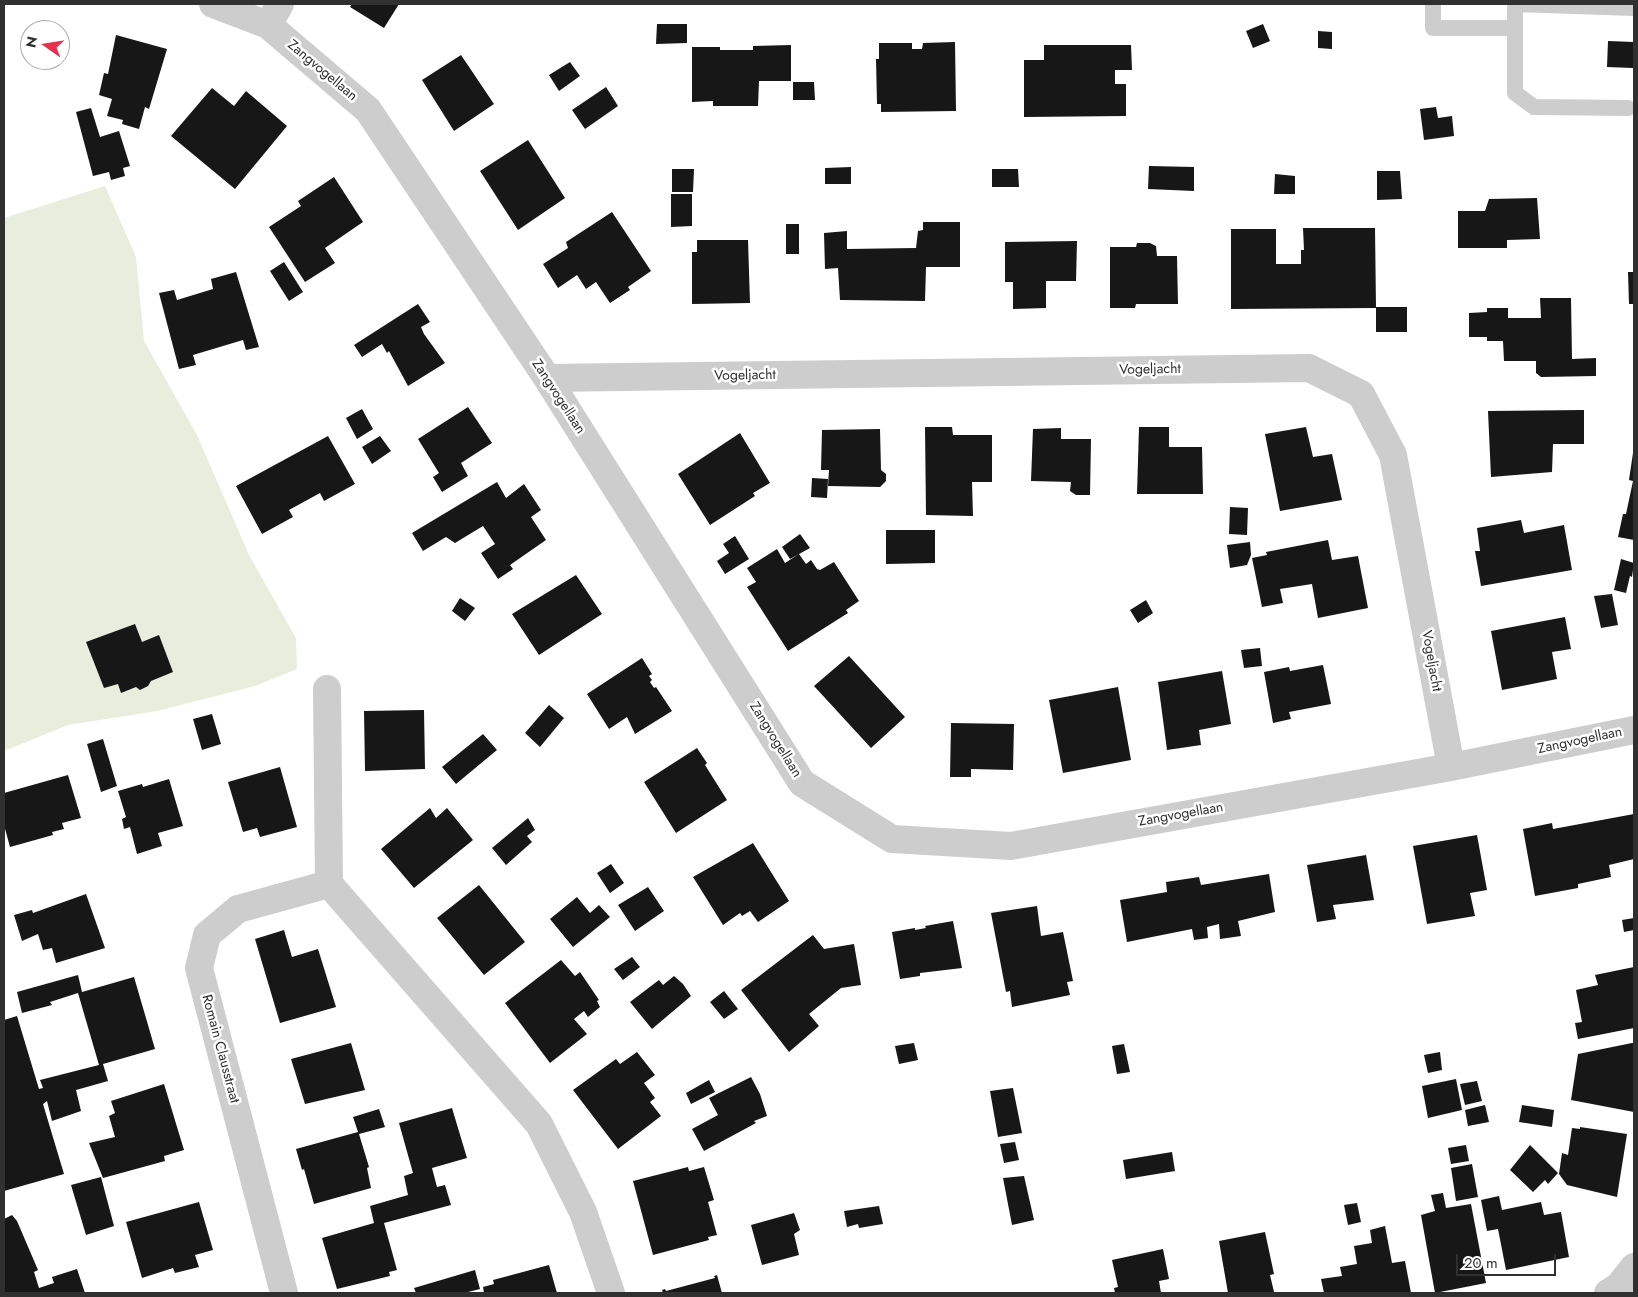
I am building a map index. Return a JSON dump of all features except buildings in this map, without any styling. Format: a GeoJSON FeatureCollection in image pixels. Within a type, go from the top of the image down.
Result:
{"type":"FeatureCollection","features":[{"type":"Feature","properties":{"kind":"street","name":"Zangvogellaan"},"geometry":{"type":"LineString","coordinates":[[214,4],[274,15],[368,110],[547,378],[802,783],[892,839],[1011,846],[1451,767],[1634,730]]}},
{"type":"Feature","properties":{"kind":"street","name":"Vogeljacht"},"geometry":{"type":"LineString","coordinates":[[547,378],[1309,368],[1361,394],[1393,455],[1451,767]]}},
{"type":"Feature","properties":{"kind":"street"},"geometry":{"type":"LineString","coordinates":[[327,689],[329,884],[539,1124],[583,1212],[611,1293]]}},
{"type":"Feature","properties":{"kind":"street","name":"Romain Clausstraat"},"geometry":{"type":"LineString","coordinates":[[284,1293],[199,968],[207,935],[238,908],[329,884]]}},
{"type":"Feature","properties":{"kind":"street"},"geometry":{"type":"LineString","coordinates":[[1608,1293],[1619,1286],[1634,1267]]}},
{"type":"Feature","properties":{"kind":"lane"},"geometry":{"type":"LineString","coordinates":[[1433,4],[1432,28],[1515,28]]}},
{"type":"Feature","properties":{"kind":"lane"},"geometry":{"type":"LineString","coordinates":[[1628,108],[1534,107],[1515,93],[1515,4],[1634,8]]}},
{"type":"Feature","properties":{"kind":"shaded area"},"geometry":{"type":"Polygon","coordinates":[[[105,186],[136,257],[144,341],[197,435],[249,555],[296,638],[297,669],[255,686],[157,711],[68,725],[4,751],[4,218],[105,186]]]}}]}
